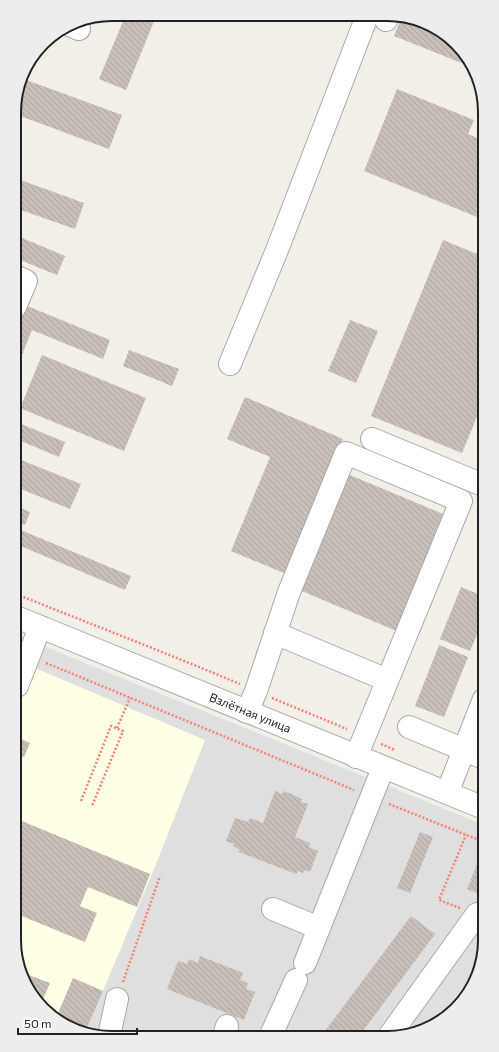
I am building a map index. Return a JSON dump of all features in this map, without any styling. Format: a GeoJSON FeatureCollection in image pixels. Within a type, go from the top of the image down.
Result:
{"type":"FeatureCollection","features":[{"type":"Feature","properties":{"kind":"street"},"geometry":{"type":"LineString","coordinates":[[230,364],[277,250],[378,21]]}},
{"type":"Feature","properties":{"kind":"street"},"geometry":{"type":"LineString","coordinates":[[21,279],[26,281],[21,293]]}},
{"type":"Feature","properties":{"kind":"street"},"geometry":{"type":"LineString","coordinates":[[372,439],[478,483]]}},
{"type":"Feature","properties":{"kind":"street"},"geometry":{"type":"LineString","coordinates":[[247,712],[256,691],[289,592],[346,453],[461,501],[356,757]]}},
{"type":"Feature","properties":{"kind":"street","name":"Взлётная улица"},"geometry":{"type":"LineString","coordinates":[[21,619],[478,806]]}},
{"type":"Feature","properties":{"kind":"street"},"geometry":{"type":"LineString","coordinates":[[21,675],[40,627]]}},
{"type":"Feature","properties":{"kind":"street"},"geometry":{"type":"LineString","coordinates":[[275,633],[387,680]]}},
{"type":"Feature","properties":{"kind":"street"},"geometry":{"type":"LineString","coordinates":[[447,793],[478,714]]}},
{"type":"Feature","properties":{"kind":"street"},"geometry":{"type":"LineString","coordinates":[[409,727],[478,755]]}},
{"type":"Feature","properties":{"kind":"street"},"geometry":{"type":"LineString","coordinates":[[273,1031],[319,928],[383,768]]}},
{"type":"Feature","properties":{"kind":"street"},"geometry":{"type":"LineString","coordinates":[[273,909],[319,928]]}},
{"type":"Feature","properties":{"kind":"street"},"geometry":{"type":"LineString","coordinates":[[393,1030],[478,914]]}},
{"type":"Feature","properties":{"kind":"street"},"geometry":{"type":"LineString","coordinates":[[110,1031],[117,1000]]}},
{"type":"Feature","properties":{"kind":"path"},"geometry":{"type":"LineString","coordinates":[[28,656],[478,840]]}},
{"type":"Feature","properties":{"kind":"path"},"geometry":{"type":"LineString","coordinates":[[117,728],[130,698]]}},
{"type":"Feature","properties":{"kind":"path"},"geometry":{"type":"LineString","coordinates":[[81,801],[111,726],[123,730],[92,806]]}},
{"type":"Feature","properties":{"kind":"path"},"geometry":{"type":"LineString","coordinates":[[439,900],[466,835]]}},
{"type":"Feature","properties":{"kind":"path"},"geometry":{"type":"LineString","coordinates":[[117,1000],[160,876]]}},
{"type":"Feature","properties":{"kind":"shaded area"},"geometry":{"type":"Polygon","coordinates":[[[21,637],[478,823],[478,946],[471,975],[455,1000],[437,1016],[422,1024],[410,1028],[387,1031],[106,1031],[72,1022],[57,1012],[40,995],[33,985],[24,963],[22,952],[21,637]]]}},
{"type":"Feature","properties":{"kind":"shaded area"},"geometry":{"type":"Polygon","coordinates":[[[21,662],[205,740],[156,864],[103,991],[73,979],[58,1013],[48,1004],[33,985],[24,963],[22,952],[21,662]]]}},
{"type":"Feature","properties":{"kind":"building"},"geometry":{"type":"Polygon","coordinates":[[[123,21],[154,21],[126,90],[99,79],[123,21]]]}},
{"type":"Feature","properties":{"kind":"building"},"geometry":{"type":"Polygon","coordinates":[[[400,22],[427,30],[447,44],[464,64],[394,36],[400,22]]]}},
{"type":"Feature","properties":{"kind":"building"},"geometry":{"type":"Polygon","coordinates":[[[27,80],[122,115],[109,149],[21,116],[21,106],[27,80]]]}},
{"type":"Feature","properties":{"kind":"building"},"geometry":{"type":"Polygon","coordinates":[[[397,89],[474,120],[468,134],[478,138],[478,217],[364,171],[397,89]]]}},
{"type":"Feature","properties":{"kind":"building"},"geometry":{"type":"Polygon","coordinates":[[[21,180],[84,203],[75,229],[21,210],[21,180]]]}},
{"type":"Feature","properties":{"kind":"building"},"geometry":{"type":"Polygon","coordinates":[[[21,238],[65,256],[57,275],[21,260],[21,238]]]}},
{"type":"Feature","properties":{"kind":"building"},"geometry":{"type":"Polygon","coordinates":[[[443,240],[478,254],[478,414],[462,453],[371,416],[443,240]]]}},
{"type":"Feature","properties":{"kind":"building"},"geometry":{"type":"Polygon","coordinates":[[[21,303],[110,340],[103,359],[32,330],[21,358],[21,303]]]}},
{"type":"Feature","properties":{"kind":"building"},"geometry":{"type":"Polygon","coordinates":[[[350,320],[378,331],[356,383],[328,371],[350,320]]]}},
{"type":"Feature","properties":{"kind":"building"},"geometry":{"type":"Polygon","coordinates":[[[129,350],[179,369],[172,386],[123,366],[129,350]]]}},
{"type":"Feature","properties":{"kind":"building"},"geometry":{"type":"Polygon","coordinates":[[[42,355],[146,398],[124,451],[21,408],[42,355]]]}},
{"type":"Feature","properties":{"kind":"building"},"geometry":{"type":"Polygon","coordinates":[[[245,397],[343,439],[286,574],[231,551],[270,457],[227,439],[245,397]]]}},
{"type":"Feature","properties":{"kind":"building"},"geometry":{"type":"Polygon","coordinates":[[[21,424],[65,442],[59,457],[21,441],[21,424]]]}},
{"type":"Feature","properties":{"kind":"building"},"geometry":{"type":"Polygon","coordinates":[[[21,460],[81,484],[70,509],[21,489],[21,460]]]}},
{"type":"Feature","properties":{"kind":"building"},"geometry":{"type":"Polygon","coordinates":[[[345,473],[448,516],[399,632],[297,589],[345,473]]]}},
{"type":"Feature","properties":{"kind":"building"},"geometry":{"type":"Polygon","coordinates":[[[21,508],[30,512],[25,525],[21,523],[21,508]]]}},
{"type":"Feature","properties":{"kind":"building"},"geometry":{"type":"Polygon","coordinates":[[[21,530],[131,576],[125,590],[21,546],[21,530]]]}},
{"type":"Feature","properties":{"kind":"building"},"geometry":{"type":"Polygon","coordinates":[[[461,587],[478,594],[478,632],[470,651],[440,639],[461,587]]]}},
{"type":"Feature","properties":{"kind":"building"},"geometry":{"type":"Polygon","coordinates":[[[439,645],[468,657],[444,717],[415,706],[439,645]]]}},
{"type":"Feature","properties":{"kind":"building"},"geometry":{"type":"Polygon","coordinates":[[[21,739],[30,743],[24,757],[21,756],[21,739]]]}},
{"type":"Feature","properties":{"kind":"building"},"geometry":{"type":"Polygon","coordinates":[[[275,791],[282,794],[284,791],[302,799],[301,802],[308,804],[295,837],[310,843],[309,847],[318,851],[310,872],[305,870],[303,873],[298,871],[296,874],[239,852],[240,850],[233,846],[234,844],[226,841],[235,818],[248,822],[250,818],[263,823],[275,791]]]}},
{"type":"Feature","properties":{"kind":"building"},"geometry":{"type":"Polygon","coordinates":[[[21,821],[150,874],[137,907],[88,887],[80,906],[97,913],[85,942],[21,916],[21,821]]]}},
{"type":"Feature","properties":{"kind":"building"},"geometry":{"type":"Polygon","coordinates":[[[420,832],[433,837],[410,893],[397,888],[420,832]]]}},
{"type":"Feature","properties":{"kind":"building"},"geometry":{"type":"Polygon","coordinates":[[[478,862],[478,893],[467,889],[478,862]]]}},
{"type":"Feature","properties":{"kind":"building"},"geometry":{"type":"Polygon","coordinates":[[[411,916],[435,934],[363,1031],[325,1031],[411,916]]]}},
{"type":"Feature","properties":{"kind":"building"},"geometry":{"type":"Polygon","coordinates":[[[200,956],[243,973],[240,980],[248,983],[246,989],[255,992],[244,1020],[167,989],[178,961],[187,964],[189,959],[198,963],[200,956]]]}},
{"type":"Feature","properties":{"kind":"building"},"geometry":{"type":"Polygon","coordinates":[[[28,975],[50,983],[43,999],[33,985],[28,975]]]}},
{"type":"Feature","properties":{"kind":"building"},"geometry":{"type":"Polygon","coordinates":[[[73,978],[103,991],[87,1027],[72,1022],[58,1013],[73,978]]]}}]}
